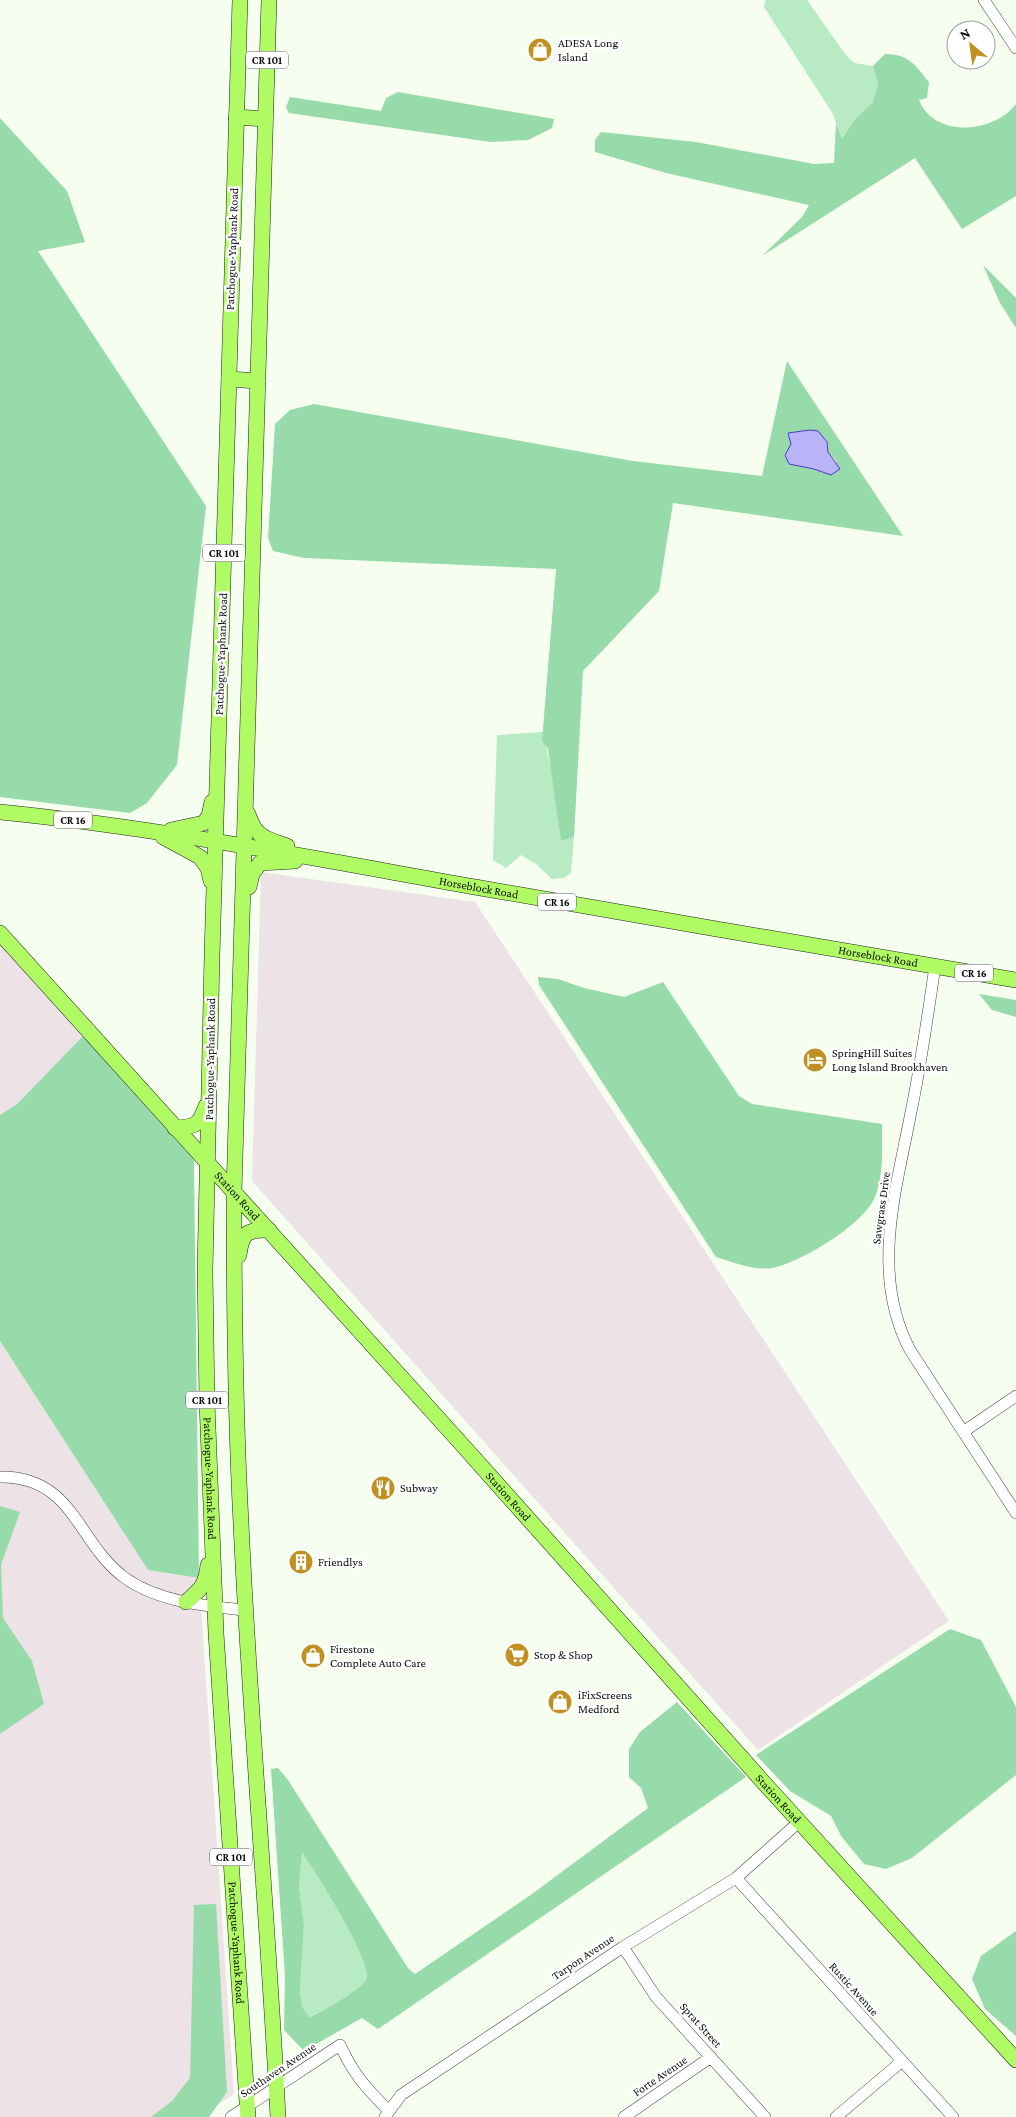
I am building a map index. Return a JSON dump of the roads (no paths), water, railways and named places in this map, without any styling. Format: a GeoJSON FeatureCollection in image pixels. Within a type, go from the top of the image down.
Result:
{"type":"FeatureCollection","features":[{"type":"Feature","properties":{"kind":"main road","name":"Patchogue-Yaphank Road"},"geometry":{"type":"LineString","coordinates":[[240,0],[207,1162],[205,1328],[215,1607],[247,2112]]}},
{"type":"Feature","properties":{"kind":"main road","name":"CR 101"},"geometry":{"type":"LineString","coordinates":[[269,0],[234,1192],[234,1327],[236,1424],[245,1610],[278,2117]]}},
{"type":"Feature","properties":{"kind":"main road"},"geometry":{"type":"LineString","coordinates":[[236,117],[265,119]]}},
{"type":"Feature","properties":{"kind":"main road"},"geometry":{"type":"LineString","coordinates":[[229,379],[258,380]]}},
{"type":"Feature","properties":{"kind":"main road"},"geometry":{"type":"LineString","coordinates":[[155,832],[194,826],[207,820],[218,771]]}},
{"type":"Feature","properties":{"kind":"main road"},"geometry":{"type":"LineString","coordinates":[[246,808],[253,827],[258,834],[322,859]]}},
{"type":"Feature","properties":{"kind":"main road","name":"Horseblock Road"},"geometry":{"type":"LineString","coordinates":[[0,812],[71,819],[245,846],[1016,980]]}},
{"type":"Feature","properties":{"kind":"main road"},"geometry":{"type":"LineString","coordinates":[[155,832],[204,861],[208,868],[214,898]]}},
{"type":"Feature","properties":{"kind":"main road"},"geometry":{"type":"LineString","coordinates":[[243,920],[252,874],[257,866],[265,862],[322,859]]}},
{"type":"Feature","properties":{"kind":"main road","name":"Station Road"},"geometry":{"type":"LineString","coordinates":[[0,932],[799,1822],[1016,2060]]}},
{"type":"Feature","properties":{"kind":"main road"},"geometry":{"type":"LineString","coordinates":[[175,1128],[190,1127],[199,1122],[209,1098]]}},
{"type":"Feature","properties":{"kind":"main road"},"geometry":{"type":"LineString","coordinates":[[234,1291],[241,1241],[252,1230],[269,1230]]}},
{"type":"Feature","properties":{"kind":"main road"},"geometry":{"type":"LineString","coordinates":[[186,1602],[205,1582],[212,1528]]}},
{"type":"Feature","properties":{"kind":"street"},"geometry":{"type":"LineString","coordinates":[[984,0],[1016,48]]}},
{"type":"Feature","properties":{"kind":"street","name":"Sawgrass Drive"},"geometry":{"type":"LineString","coordinates":[[935,966],[888,1243],[889,1280],[902,1335],[918,1363],[1016,1512]]}},
{"type":"Feature","properties":{"kind":"street"},"geometry":{"type":"LineString","coordinates":[[963,1432],[1016,1396]]}},
{"type":"Feature","properties":{"kind":"street"},"geometry":{"type":"LineString","coordinates":[[0,1477],[24,1480],[51,1492],[66,1505],[103,1556],[118,1573],[142,1588],[186,1602],[245,1610]]}},
{"type":"Feature","properties":{"kind":"street","name":"Tarpon Avenue"},"geometry":{"type":"LineString","coordinates":[[387,2114],[401,2095],[622,1947],[736,1878],[799,1822]]}},
{"type":"Feature","properties":{"kind":"street","name":"Rustic Avenue"},"geometry":{"type":"LineString","coordinates":[[736,1878],[953,2117]]}},
{"type":"Feature","properties":{"kind":"street","name":"Sprat Street"},"geometry":{"type":"LineString","coordinates":[[622,1947],[656,1997],[765,2117]]}},
{"type":"Feature","properties":{"kind":"street","name":"Southaven Avenue"},"geometry":{"type":"LineString","coordinates":[[231,2117],[247,2112],[276,2087],[340,2045],[352,2069],[387,2114]]}},
{"type":"Feature","properties":{"kind":"street","name":"Forte Avenue"},"geometry":{"type":"LineString","coordinates":[[624,2117],[711,2057]]}},
{"type":"Feature","properties":{"kind":"street"},"geometry":{"type":"LineString","coordinates":[[836,2117],[902,2062]]}},
{"type":"Feature","properties":{"kind":"place","name":"ADESA Long Island"},"geometry":{"type":"Point","coordinates":[540,50]}},
{"type":"Feature","properties":{"kind":"place","name":"SpringHill Suites Long Island Brookhaven"},"geometry":{"type":"Point","coordinates":[815,1060]}},
{"type":"Feature","properties":{"kind":"place","name":"Subway"},"geometry":{"type":"Point","coordinates":[383,1488]}},
{"type":"Feature","properties":{"kind":"place","name":"Friendlys"},"geometry":{"type":"Point","coordinates":[301,1562]}},
{"type":"Feature","properties":{"kind":"place","name":"Stop & Shop"},"geometry":{"type":"Point","coordinates":[517,1655]}},
{"type":"Feature","properties":{"kind":"place","name":"Firestone Complete Auto Care"},"geometry":{"type":"Point","coordinates":[313,1656]}},
{"type":"Feature","properties":{"kind":"place","name":"iFixScreens Medford"},"geometry":{"type":"Point","coordinates":[560,1702]}}]}
